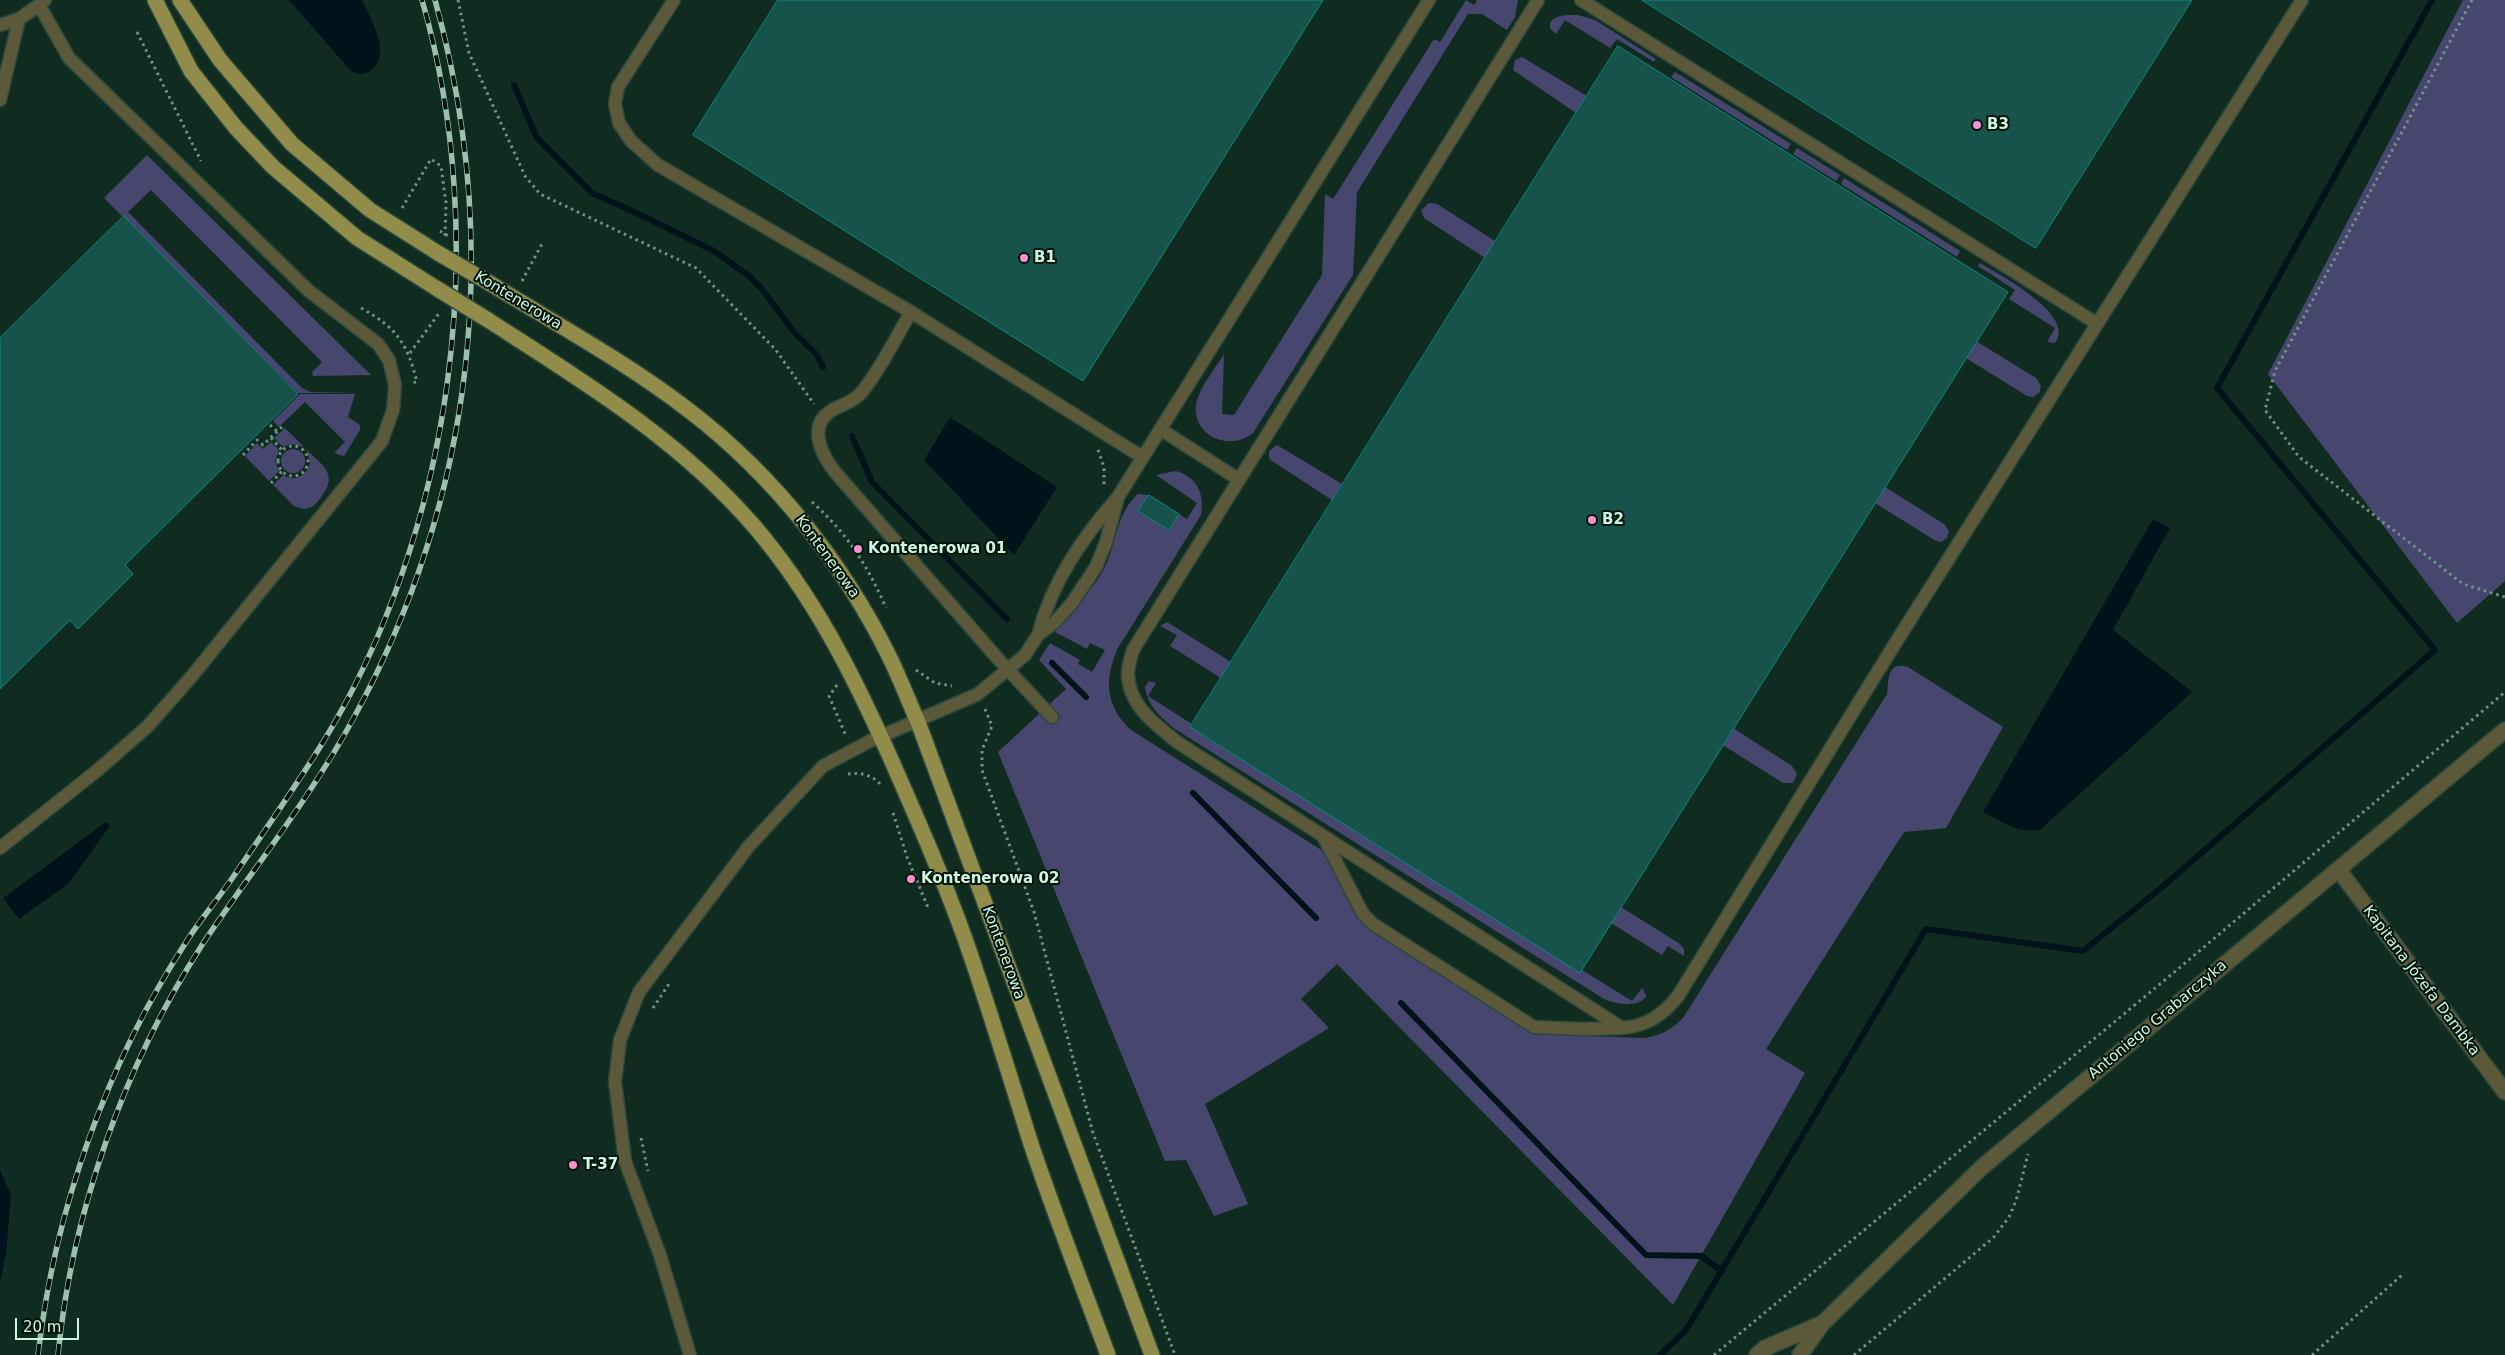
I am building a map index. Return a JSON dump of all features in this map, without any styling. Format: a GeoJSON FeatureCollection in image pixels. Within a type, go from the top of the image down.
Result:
{"type":"FeatureCollection","features":[{"type":"Feature","properties":{"kind":"main road","name":"Kontenerowa"},"geometry":{"type":"LineString","coordinates":[[155,0],[190,71],[236,128],[273,167],[357,238],[623,407],[702,472],[752,525],[790,572],[828,629],[853,676],[936,862],[964,936],[1035,1155],[1108,1355]]}},
{"type":"Feature","properties":{"kind":"main road","name":"Kontenerowa"},"geometry":{"type":"LineString","coordinates":[[180,0],[220,60],[292,144],[370,210],[647,380],[692,413],[746,459],[783,498],[820,543],[861,604],[890,657],[918,722],[1152,1355]]}},
{"type":"Feature","properties":{"kind":"street","name":"Antoniego Grabarczyka"},"geometry":{"type":"LineString","coordinates":[[1800,1355],[1822,1324],[1981,1168],[2505,730]]}},
{"type":"Feature","properties":{"kind":"street","name":"Kapitana Józefa Dambka"},"geometry":{"type":"LineString","coordinates":[[2338,869],[2505,1092]]}},
{"type":"Feature","properties":{"kind":"street","name":"Antoniego Grabarczyka"},"geometry":{"type":"LineString","coordinates":[[1757,1355],[1765,1348],[1822,1324]]}},
{"type":"Feature","properties":{"kind":"lane"},"geometry":{"type":"LineString","coordinates":[[674,0],[618,87],[615,104],[619,123],[631,141],[658,165],[911,312],[1142,457]]}},
{"type":"Feature","properties":{"kind":"lane"},"geometry":{"type":"LineString","coordinates":[[690,1355],[660,1255],[625,1161],[615,1082],[620,1040],[639,992],[750,846],[823,766],[881,737],[978,694],[1025,655],[1038,635],[1056,583],[1094,526],[1118,496],[1429,0]]}},
{"type":"Feature","properties":{"kind":"lane"},"geometry":{"type":"LineString","coordinates":[[1538,0],[1133,650],[1128,673],[1131,691],[1138,706],[1148,718],[1177,742],[1622,1028]]}},
{"type":"Feature","properties":{"kind":"lane"},"geometry":{"type":"LineString","coordinates":[[1581,0],[2096,323]]}},
{"type":"Feature","properties":{"kind":"lane"},"geometry":{"type":"LineString","coordinates":[[1324,838],[1363,914],[1373,924],[1534,1027],[1576,1029],[1636,1027],[1665,1012],[1678,996],[2096,323],[2302,0]]}},
{"type":"Feature","properties":{"kind":"lane"},"geometry":{"type":"LineString","coordinates":[[0,25],[18,20],[42,2],[69,58],[309,290],[378,344],[389,360],[395,385],[393,410],[382,441],[192,676],[148,726],[99,769],[0,848]]}},
{"type":"Feature","properties":{"kind":"lane"},"geometry":{"type":"LineString","coordinates":[[0,100],[18,20]]}},
{"type":"Feature","properties":{"kind":"lane"},"geometry":{"type":"LineString","coordinates":[[911,312],[860,394],[825,415],[820,424],[818,438],[824,458],[1008,671],[1052,718]]}},
{"type":"Feature","properties":{"kind":"lane"},"geometry":{"type":"LineString","coordinates":[[1160,429],[1238,479]]}},
{"type":"Feature","properties":{"kind":"lane"},"geometry":{"type":"LineString","coordinates":[[1038,635],[1067,609],[1096,567],[1106,542],[1118,496]]}},
{"type":"Feature","properties":{"kind":"path"},"geometry":{"type":"LineString","coordinates":[[458,0],[469,53],[525,176],[540,194],[696,268],[775,349],[815,406],[825,415]]}},
{"type":"Feature","properties":{"kind":"path"},"geometry":{"type":"LineString","coordinates":[[2472,0],[2275,371],[2265,410],[2299,457],[2463,584],[2505,597]]}},
{"type":"Feature","properties":{"kind":"path"},"geometry":{"type":"LineString","coordinates":[[137,32],[203,166]]}},
{"type":"Feature","properties":{"kind":"path"},"geometry":{"type":"LineString","coordinates":[[402,208],[429,162]]}},
{"type":"Feature","properties":{"kind":"path"},"geometry":{"type":"LineString","coordinates":[[394,203],[409,213]]}},
{"type":"Feature","properties":{"kind":"path"},"geometry":{"type":"LineString","coordinates":[[432,226],[440,231]]}},
{"type":"Feature","properties":{"kind":"path"},"geometry":{"type":"LineString","coordinates":[[522,281],[543,242]]}},
{"type":"Feature","properties":{"kind":"path"},"geometry":{"type":"LineString","coordinates":[[352,303],[377,317],[396,333],[410,353],[417,382],[395,385]]}},
{"type":"Feature","properties":{"kind":"path"},"geometry":{"type":"LineString","coordinates":[[270,425],[278,432]]}},
{"type":"Feature","properties":{"kind":"path"},"geometry":{"type":"LineString","coordinates":[[243,455],[258,440],[263,445],[284,426]]}},
{"type":"Feature","properties":{"kind":"path"},"geometry":{"type":"LineString","coordinates":[[271,438],[282,450]]}},
{"type":"Feature","properties":{"kind":"path"},"geometry":{"type":"LineString","coordinates":[[1094,445],[1104,467],[1103,491]]}},
{"type":"Feature","properties":{"kind":"path"},"geometry":{"type":"LineString","coordinates":[[290,446],[299,447],[306,453],[308,462],[305,470],[298,475],[290,476],[282,471],[278,462],[282,450],[290,446]]}},
{"type":"Feature","properties":{"kind":"path"},"geometry":{"type":"LineString","coordinates":[[271,483],[282,471]]}},
{"type":"Feature","properties":{"kind":"path"},"geometry":{"type":"LineString","coordinates":[[844,731],[830,696],[838,683],[853,676]]}},
{"type":"Feature","properties":{"kind":"path"},"geometry":{"type":"LineString","coordinates":[[1714,1355],[2156,987],[2505,692]]}},
{"type":"Feature","properties":{"kind":"path"},"geometry":{"type":"LineString","coordinates":[[978,694],[992,726],[982,750],[984,776],[1034,912],[1093,1133],[1175,1355]]}},
{"type":"Feature","properties":{"kind":"path"},"geometry":{"type":"LineString","coordinates":[[860,768],[862,773]]}},
{"type":"Feature","properties":{"kind":"path"},"geometry":{"type":"LineString","coordinates":[[844,775],[862,773],[878,781],[886,791]]}},
{"type":"Feature","properties":{"kind":"path"},"geometry":{"type":"LineString","coordinates":[[891,807],[907,857],[929,910]]}},
{"type":"Feature","properties":{"kind":"path"},"geometry":{"type":"LineString","coordinates":[[651,1010],[672,978]]}},
{"type":"Feature","properties":{"kind":"path"},"geometry":{"type":"LineString","coordinates":[[640,1134],[650,1179]]}},
{"type":"Feature","properties":{"kind":"path"},"geometry":{"type":"LineString","coordinates":[[1854,1355],[1994,1237],[2009,1217],[2031,1146]]}},
{"type":"Feature","properties":{"kind":"path"},"geometry":{"type":"LineString","coordinates":[[2312,1355],[2402,1275]]}},
{"type":"Feature","properties":{"kind":"shaded area"},"geometry":{"type":"Polygon","coordinates":[[[289,0],[362,0],[378,37],[380,56],[376,65],[364,74],[351,71],[289,0]]]}},
{"type":"Feature","properties":{"kind":"shaded area"},"geometry":{"type":"Polygon","coordinates":[[[1466,0],[1474,5],[1477,0],[1518,0],[1515,17],[1507,30],[1482,14],[1468,14],[1357,192],[1353,275],[1253,433],[1244,439],[1234,441],[1214,438],[1200,425],[1196,416],[1196,405],[1204,385],[1224,354],[1222,414],[1234,415],[1322,275],[1325,194],[1333,199],[1434,39],[1440,42],[1466,0]]]}},
{"type":"Feature","properties":{"kind":"shaded area"},"geometry":{"type":"Polygon","coordinates":[[[2463,0],[2505,0],[2505,581],[2457,623],[2268,374],[2463,0]]]}},
{"type":"Feature","properties":{"kind":"shaded area"},"geometry":{"type":"Polygon","coordinates":[[[1578,15],[1595,20],[1656,59],[1654,62],[1617,39],[1610,48],[1565,20],[1556,34],[1550,28],[1550,23],[1556,18],[1578,15]]]}},
{"type":"Feature","properties":{"kind":"shaded area"},"geometry":{"type":"Polygon","coordinates":[[[1522,57],[1587,96],[1576,113],[1513,70],[1515,60],[1522,57]]]}},
{"type":"Feature","properties":{"kind":"shaded area"},"geometry":{"type":"Polygon","coordinates":[[[1675,72],[1791,144],[1787,150],[1671,77],[1675,72]]]}},
{"type":"Feature","properties":{"kind":"shaded area"},"geometry":{"type":"Polygon","coordinates":[[[1797,148],[1840,175],[1836,181],[1793,154],[1797,148]]]}},
{"type":"Feature","properties":{"kind":"shaded area"},"geometry":{"type":"Polygon","coordinates":[[[147,155],[371,375],[313,376],[312,372],[322,362],[151,190],[128,212],[302,388],[310,392],[356,393],[298,393],[104,198],[147,155]]]}},
{"type":"Feature","properties":{"kind":"shaded area"},"geometry":{"type":"Polygon","coordinates":[[[1844,178],[1960,251],[1957,257],[1841,184],[1844,178]]]}},
{"type":"Feature","properties":{"kind":"shaded area"},"geometry":{"type":"Polygon","coordinates":[[[1429,203],[1437,204],[1495,241],[1485,258],[1424,218],[1421,210],[1429,203]]]}},
{"type":"Feature","properties":{"kind":"shaded area"},"geometry":{"type":"Polygon","coordinates":[[[1980,263],[2017,286],[2046,308],[2055,320],[2059,332],[2055,343],[2047,342],[2055,328],[2009,299],[2015,290],[1978,266],[1980,263]]]}},
{"type":"Feature","properties":{"kind":"shaded area"},"geometry":{"type":"Polygon","coordinates":[[[1976,341],[2036,378],[2041,386],[2039,393],[2033,397],[2027,396],[1966,358],[1976,341]]]}},
{"type":"Feature","properties":{"kind":"shaded area"},"geometry":{"type":"Polygon","coordinates":[[[300,394],[355,394],[348,417],[360,425],[360,430],[344,456],[334,453],[345,442],[305,402],[279,427],[273,421],[300,394]]]}},
{"type":"Feature","properties":{"kind":"shaded area"},"geometry":{"type":"Polygon","coordinates":[[[950,417],[1057,487],[1014,555],[924,460],[950,417]]]}},
{"type":"Feature","properties":{"kind":"shaded area"},"geometry":{"type":"Polygon","coordinates":[[[285,428],[304,447],[291,444],[283,447],[274,438],[285,428]]]}},
{"type":"Feature","properties":{"kind":"shaded area"},"geometry":{"type":"Polygon","coordinates":[[[271,442],[279,450],[275,461],[279,471],[269,481],[245,456],[257,443],[263,449],[271,442]]]}},
{"type":"Feature","properties":{"kind":"shaded area"},"geometry":{"type":"Polygon","coordinates":[[[1277,445],[1342,484],[1332,500],[1269,458],[1269,451],[1277,445]]]}},
{"type":"Feature","properties":{"kind":"shaded area"},"geometry":{"type":"Polygon","coordinates":[[[293,449],[302,452],[305,461],[302,470],[293,473],[284,470],[281,461],[284,452],[293,449]]]}},
{"type":"Feature","properties":{"kind":"shaded area"},"geometry":{"type":"Polygon","coordinates":[[[307,450],[323,466],[329,476],[329,482],[316,503],[312,507],[303,509],[294,506],[273,485],[283,475],[295,478],[305,472],[310,464],[307,450]]]}},
{"type":"Feature","properties":{"kind":"shaded area"},"geometry":{"type":"Polygon","coordinates":[[[1176,471],[1189,477],[1198,487],[1202,500],[1201,515],[1113,659],[1109,681],[1110,692],[1112,702],[1122,721],[1131,730],[1323,851],[1362,923],[1536,1034],[1644,1038],[1655,1036],[1665,1031],[1683,1018],[1887,694],[1890,673],[1896,667],[1908,667],[2003,727],[1946,828],[1904,832],[1766,1049],[1805,1073],[1673,1305],[1337,964],[1301,999],[1329,1028],[1205,1104],[1248,1204],[1214,1216],[1186,1160],[1165,1161],[998,752],[1066,689],[1039,660],[1050,643],[1080,660],[1078,664],[1092,672],[1105,650],[1090,643],[1087,649],[1055,632],[1097,580],[1108,560],[1122,517],[1131,501],[1138,494],[1149,495],[1139,511],[1169,530],[1179,514],[1187,519],[1197,503],[1156,475],[1176,471]]]}},
{"type":"Feature","properties":{"kind":"shaded area"},"geometry":{"type":"Polygon","coordinates":[[[1885,487],[1944,524],[1949,531],[1947,538],[1941,542],[1936,541],[1875,503],[1885,487]]]}},
{"type":"Feature","properties":{"kind":"shaded area"},"geometry":{"type":"Polygon","coordinates":[[[2153,519],[2170,528],[2113,630],[2192,692],[2041,829],[2018,829],[1983,812],[2153,519]]]}},
{"type":"Feature","properties":{"kind":"shaded area"},"geometry":{"type":"Polygon","coordinates":[[[1167,622],[1231,662],[1221,678],[1170,646],[1177,635],[1160,626],[1167,622]]]}},
{"type":"Feature","properties":{"kind":"shaded area"},"geometry":{"type":"Polygon","coordinates":[[[1149,681],[1156,683],[1148,696],[1192,724],[1190,727],[1580,972],[1582,970],[1632,1001],[1642,988],[1646,995],[1645,998],[1631,1004],[1620,1004],[1604,999],[1175,729],[1160,716],[1149,700],[1145,687],[1149,681]]]}},
{"type":"Feature","properties":{"kind":"shaded area"},"geometry":{"type":"Polygon","coordinates":[[[1733,728],[1792,766],[1797,774],[1793,783],[1783,783],[1723,745],[1733,728]]]}},
{"type":"Feature","properties":{"kind":"shaded area"},"geometry":{"type":"Polygon","coordinates":[[[106,822],[110,826],[68,884],[19,919],[3,898],[106,822]]]}},
{"type":"Feature","properties":{"kind":"shaded area"},"geometry":{"type":"Polygon","coordinates":[[[1621,907],[1680,944],[1684,949],[1684,956],[1668,946],[1662,955],[1611,923],[1621,907]]]}},
{"type":"Feature","properties":{"kind":"shaded area"},"geometry":{"type":"Polygon","coordinates":[[[0,1170],[11,1195],[6,1254],[0,1283],[0,1170]]]}},
{"type":"Feature","properties":{"kind":"building","name":"B1"},"geometry":{"type":"Polygon","coordinates":[[[778,0],[1323,0],[1083,381],[693,135],[778,0]]]}},
{"type":"Feature","properties":{"kind":"building","name":"B3"},"geometry":{"type":"Polygon","coordinates":[[[1642,0],[2192,0],[2036,248],[1642,0]]]}},
{"type":"Feature","properties":{"kind":"building","name":"B2"},"geometry":{"type":"Polygon","coordinates":[[[1618,46],[2008,292],[1580,973],[1190,727],[1618,46]]]}},
{"type":"Feature","properties":{"kind":"building"},"geometry":{"type":"Polygon","coordinates":[[[124,216],[298,394],[125,565],[133,574],[78,629],[70,620],[0,689],[0,338],[124,216]]]}},
{"type":"Feature","properties":{"kind":"building"},"geometry":{"type":"Polygon","coordinates":[[[1149,495],[1179,514],[1169,530],[1138,511],[1149,495]]]}},
{"type":"Feature","properties":{"kind":"waterway"},"geometry":{"type":"LineString","coordinates":[[1660,1355],[1686,1330],[1926,929],[2083,951],[2161,888],[2435,650],[2217,388],[2432,0]]}},
{"type":"Feature","properties":{"kind":"waterway"},"geometry":{"type":"LineString","coordinates":[[514,85],[537,138],[592,193],[714,251],[749,276],[762,289],[794,332],[817,355],[823,367]]}},
{"type":"Feature","properties":{"kind":"waterway"},"geometry":{"type":"LineString","coordinates":[[852,436],[872,482],[1007,619]]}},
{"type":"Feature","properties":{"kind":"waterway"},"geometry":{"type":"LineString","coordinates":[[1052,663],[1086,697]]}},
{"type":"Feature","properties":{"kind":"waterway"},"geometry":{"type":"LineString","coordinates":[[1193,793],[1316,918]]}},
{"type":"Feature","properties":{"kind":"waterway"},"geometry":{"type":"LineString","coordinates":[[1401,1003],[1646,1255],[1701,1256],[1722,1271]]}},
{"type":"Feature","properties":{"kind":"railway"},"geometry":{"type":"LineString","coordinates":[[38,1355],[57,1245],[89,1138],[109,1086],[159,986],[193,932],[231,880],[320,747],[365,663],[402,574],[429,480],[447,384],[456,286],[454,189],[443,93],[422,0]]}},
{"type":"Feature","properties":{"kind":"railway"},"geometry":{"type":"LineString","coordinates":[[58,1355],[65,1301],[75,1248],[89,1194],[126,1090],[174,991],[202,945],[299,807],[352,721],[394,636],[426,548],[450,459],[465,368],[471,277],[468,185],[456,92],[435,0]]}},
{"type":"Feature","properties":{"kind":"place","name":"B3"},"geometry":{"type":"Point","coordinates":[1977,125]}},
{"type":"Feature","properties":{"kind":"place","name":"B1"},"geometry":{"type":"Point","coordinates":[1024,258]}},
{"type":"Feature","properties":{"kind":"place","name":"B2"},"geometry":{"type":"Point","coordinates":[1592,520]}},
{"type":"Feature","properties":{"kind":"place","name":"Kontenerowa 01"},"geometry":{"type":"Point","coordinates":[858,549]}},
{"type":"Feature","properties":{"kind":"place","name":"Kontenerowa 02"},"geometry":{"type":"Point","coordinates":[911,879]}},
{"type":"Feature","properties":{"kind":"place","name":"T-37"},"geometry":{"type":"Point","coordinates":[573,1165]}}]}
